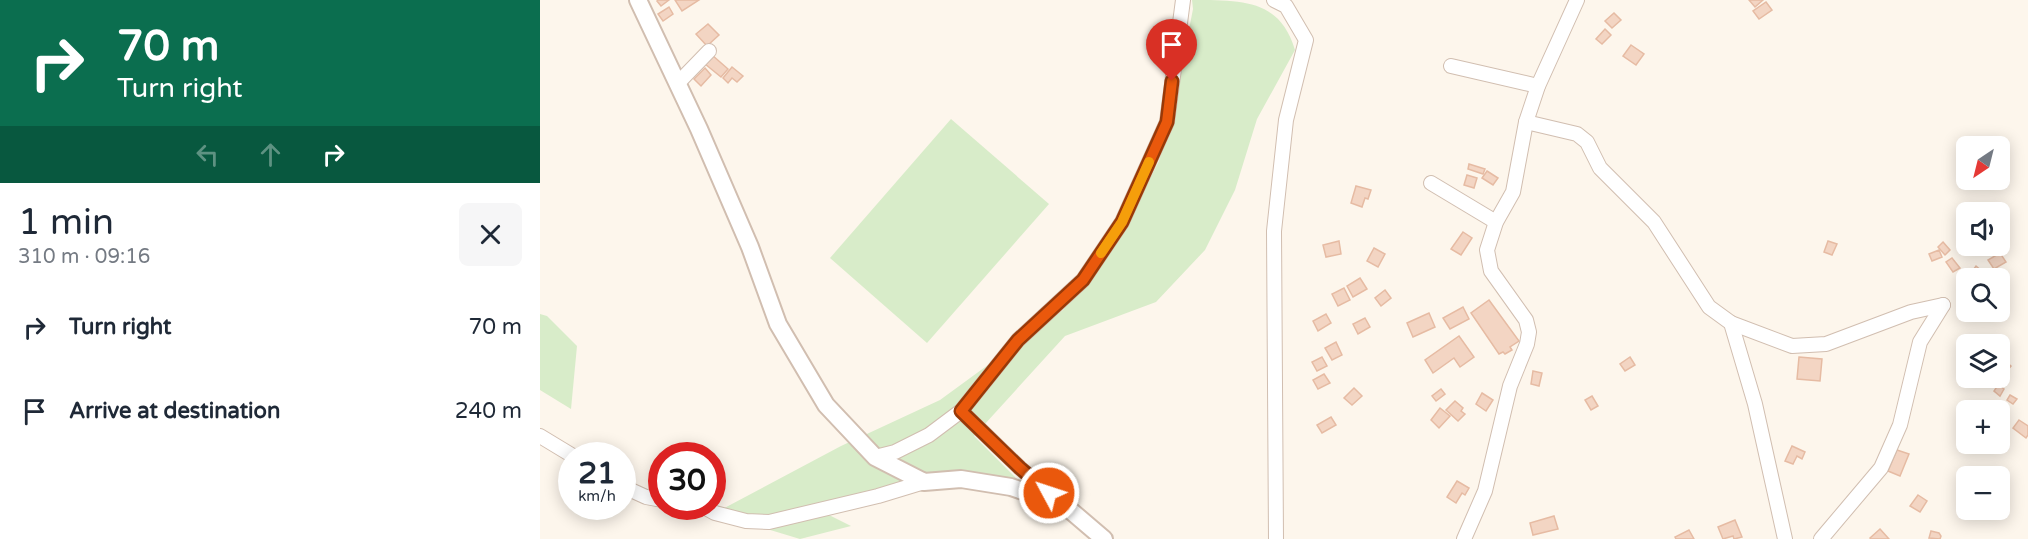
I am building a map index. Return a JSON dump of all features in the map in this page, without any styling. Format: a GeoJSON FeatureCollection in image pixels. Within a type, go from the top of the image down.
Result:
{"type":"FeatureCollection","features":[{"type":"Feature","properties":{"kind":"street"},"geometry":{"type":"LineString","coordinates":[[875,458],[895,452],[929,435],[961,411],[1018,340],[1083,280],[1122,222],[1167,122],[1183,0]]}},
{"type":"Feature","properties":{"kind":"street"},"geometry":{"type":"LineString","coordinates":[[1274,0],[1286,6],[1306,40],[1286,120],[1274,231],[1276,539]]}},
{"type":"Feature","properties":{"kind":"street"},"geometry":{"type":"LineString","coordinates":[[1464,539],[1485,491],[1510,386],[1527,344],[1529,332],[1526,320],[1491,272],[1487,250],[1496,222],[1513,192],[1526,122],[1538,86],[1576,0]]}},
{"type":"Feature","properties":{"kind":"street"},"geometry":{"type":"LineString","coordinates":[[641,1],[750,247],[778,324],[826,405],[875,458],[924,482]]}},
{"type":"Feature","properties":{"kind":"street"},"geometry":{"type":"LineString","coordinates":[[678,83],[709,51]]}},
{"type":"Feature","properties":{"kind":"street"},"geometry":{"type":"LineString","coordinates":[[1451,66],[1538,86]]}},
{"type":"Feature","properties":{"kind":"street"},"geometry":{"type":"LineString","coordinates":[[1526,122],[1576,134],[1587,142],[1600,168],[1654,222],[1709,307],[1731,323],[1792,346],[1826,344],[1911,312],[1943,305],[1920,342],[1900,425],[1881,468],[1821,539]]}},
{"type":"Feature","properties":{"kind":"street"},"geometry":{"type":"LineString","coordinates":[[1431,183],[1496,222]]}},
{"type":"Feature","properties":{"kind":"street"},"geometry":{"type":"LineString","coordinates":[[1731,323],[1755,404],[1785,539]]}},
{"type":"Feature","properties":{"kind":"street"},"geometry":{"type":"LineString","coordinates":[[961,411],[1020,468],[1104,539]]}},
{"type":"Feature","properties":{"kind":"street"},"geometry":{"type":"LineString","coordinates":[[540,436],[558,447]]}},
{"type":"Feature","properties":{"kind":"street"},"geometry":{"type":"LineString","coordinates":[[726,516],[746,521],[770,522],[878,496],[924,482],[961,479],[1011,487],[1064,505]]}},
{"type":"Feature","properties":{"kind":"green space"},"geometry":{"type":"Polygon","coordinates":[[[1192,0],[1228,1],[1257,6],[1270,12],[1280,21],[1295,50],[1257,119],[1235,190],[1205,250],[1156,302],[1065,336],[974,436],[1016,478],[1007,482],[967,473],[929,472],[817,509],[851,526],[800,539],[726,516],[726,507],[841,446],[940,400],[1063,310],[1122,233],[1159,161],[1176,96],[1193,9],[1192,0]]]}},
{"type":"Feature","properties":{"kind":"green space"},"geometry":{"type":"Polygon","coordinates":[[[951,119],[1049,204],[927,343],[830,258],[951,119]]]}},
{"type":"Feature","properties":{"kind":"green space"},"geometry":{"type":"Polygon","coordinates":[[[540,314],[547,316],[577,346],[571,409],[540,390],[540,314]]]}},
{"type":"Feature","properties":{"kind":"building"},"geometry":{"type":"Polygon","coordinates":[[[658,0],[669,0],[661,6],[657,1],[658,0]]]}},
{"type":"Feature","properties":{"kind":"building"},"geometry":{"type":"Polygon","coordinates":[[[675,0],[699,0],[682,11],[675,0]]]}},
{"type":"Feature","properties":{"kind":"building"},"geometry":{"type":"Polygon","coordinates":[[[1749,0],[1763,0],[1755,7],[1749,0]]]}},
{"type":"Feature","properties":{"kind":"building"},"geometry":{"type":"Polygon","coordinates":[[[1766,2],[1772,10],[1759,19],[1753,11],[1766,2]]]}},
{"type":"Feature","properties":{"kind":"building"},"geometry":{"type":"Polygon","coordinates":[[[669,7],[673,14],[663,21],[658,14],[669,7]]]}},
{"type":"Feature","properties":{"kind":"building"},"geometry":{"type":"Polygon","coordinates":[[[1614,13],[1621,20],[1612,28],[1605,21],[1614,13]]]}},
{"type":"Feature","properties":{"kind":"building"},"geometry":{"type":"Polygon","coordinates":[[[708,24],[719,35],[707,46],[696,34],[708,24]]]}},
{"type":"Feature","properties":{"kind":"building"},"geometry":{"type":"Polygon","coordinates":[[[1605,29],[1611,35],[1602,44],[1596,39],[1605,29]]]}},
{"type":"Feature","properties":{"kind":"building"},"geometry":{"type":"Polygon","coordinates":[[[1631,45],[1644,54],[1636,65],[1623,56],[1631,45]]]}},
{"type":"Feature","properties":{"kind":"building"},"geometry":{"type":"Polygon","coordinates":[[[712,55],[728,69],[721,77],[705,64],[712,55]]]}},
{"type":"Feature","properties":{"kind":"building"},"geometry":{"type":"Polygon","coordinates":[[[732,67],[743,76],[737,82],[732,78],[728,83],[723,78],[732,67]]]}},
{"type":"Feature","properties":{"kind":"building"},"geometry":{"type":"Polygon","coordinates":[[[705,68],[711,75],[701,86],[694,79],[705,68]]]}},
{"type":"Feature","properties":{"kind":"building"},"geometry":{"type":"Polygon","coordinates":[[[1469,164],[1485,169],[1483,174],[1468,169],[1469,164]]]}},
{"type":"Feature","properties":{"kind":"building"},"geometry":{"type":"Polygon","coordinates":[[[1487,171],[1498,178],[1493,185],[1482,178],[1487,171]]]}},
{"type":"Feature","properties":{"kind":"building"},"geometry":{"type":"Polygon","coordinates":[[[1467,175],[1477,178],[1474,188],[1464,185],[1467,175]]]}},
{"type":"Feature","properties":{"kind":"building"},"geometry":{"type":"Polygon","coordinates":[[[1356,186],[1371,190],[1362,207],[1351,203],[1356,186]]]}},
{"type":"Feature","properties":{"kind":"building"},"geometry":{"type":"Polygon","coordinates":[[[1463,232],[1472,238],[1461,255],[1451,249],[1463,232]]]}},
{"type":"Feature","properties":{"kind":"building"},"geometry":{"type":"Polygon","coordinates":[[[1339,241],[1341,254],[1326,257],[1323,245],[1339,241]]]}},
{"type":"Feature","properties":{"kind":"building"},"geometry":{"type":"Polygon","coordinates":[[[1828,241],[1837,244],[1832,255],[1824,252],[1828,241]]]}},
{"type":"Feature","properties":{"kind":"building"},"geometry":{"type":"Polygon","coordinates":[[[1943,242],[1950,250],[1945,255],[1938,247],[1943,242]]]}},
{"type":"Feature","properties":{"kind":"building"},"geometry":{"type":"Polygon","coordinates":[[[1374,248],[1385,254],[1378,267],[1367,261],[1374,248]]]}},
{"type":"Feature","properties":{"kind":"building"},"geometry":{"type":"Polygon","coordinates":[[[1939,250],[1942,257],[1932,261],[1929,254],[1939,250]]]}},
{"type":"Feature","properties":{"kind":"building"},"geometry":{"type":"Polygon","coordinates":[[[1995,256],[2002,256],[2006,262],[1993,268],[1988,260],[1995,256]]]}},
{"type":"Feature","properties":{"kind":"building"},"geometry":{"type":"Polygon","coordinates":[[[1952,258],[1960,268],[1956,268],[1953,272],[1946,262],[1952,258]]]}},
{"type":"Feature","properties":{"kind":"building"},"geometry":{"type":"Polygon","coordinates":[[[1360,278],[1367,289],[1353,297],[1347,286],[1360,278]]]}},
{"type":"Feature","properties":{"kind":"building"},"geometry":{"type":"Polygon","coordinates":[[[1344,288],[1350,300],[1338,306],[1332,294],[1344,288]]]}},
{"type":"Feature","properties":{"kind":"building"},"geometry":{"type":"Polygon","coordinates":[[[1385,290],[1391,298],[1381,306],[1375,298],[1385,290]]]}},
{"type":"Feature","properties":{"kind":"building"},"geometry":{"type":"Polygon","coordinates":[[[1489,300],[1519,341],[1510,347],[1512,350],[1505,354],[1503,352],[1499,354],[1471,313],[1489,300]]]}},
{"type":"Feature","properties":{"kind":"building"},"geometry":{"type":"Polygon","coordinates":[[[1463,307],[1469,319],[1450,329],[1443,318],[1463,307]]]}},
{"type":"Feature","properties":{"kind":"building"},"geometry":{"type":"Polygon","coordinates":[[[1429,313],[1435,327],[1413,337],[1407,323],[1429,313]]]}},
{"type":"Feature","properties":{"kind":"building"},"geometry":{"type":"Polygon","coordinates":[[[1326,314],[1331,323],[1318,331],[1313,321],[1326,314]]]}},
{"type":"Feature","properties":{"kind":"building"},"geometry":{"type":"Polygon","coordinates":[[[1365,318],[1370,327],[1358,334],[1353,324],[1365,318]]]}},
{"type":"Feature","properties":{"kind":"building"},"geometry":{"type":"Polygon","coordinates":[[[1459,336],[1474,357],[1460,367],[1454,358],[1433,373],[1425,360],[1459,336]]]}},
{"type":"Feature","properties":{"kind":"building"},"geometry":{"type":"Polygon","coordinates":[[[1336,342],[1342,355],[1332,360],[1325,348],[1336,342]]]}},
{"type":"Feature","properties":{"kind":"building"},"geometry":{"type":"Polygon","coordinates":[[[1322,357],[1327,366],[1317,371],[1312,362],[1322,357]]]}},
{"type":"Feature","properties":{"kind":"building"},"geometry":{"type":"Polygon","coordinates":[[[1630,357],[1635,365],[1625,371],[1620,364],[1630,357]]]}},
{"type":"Feature","properties":{"kind":"building"},"geometry":{"type":"Polygon","coordinates":[[[1799,357],[1822,359],[1820,381],[1797,379],[1799,357]]]}},
{"type":"Feature","properties":{"kind":"building"},"geometry":{"type":"Polygon","coordinates":[[[1533,371],[1542,373],[1539,386],[1531,384],[1533,371]]]}},
{"type":"Feature","properties":{"kind":"building"},"geometry":{"type":"Polygon","coordinates":[[[1324,374],[1330,383],[1318,389],[1313,380],[1324,374]]]}},
{"type":"Feature","properties":{"kind":"building"},"geometry":{"type":"Polygon","coordinates":[[[1354,388],[1362,396],[1352,405],[1344,398],[1354,388]]]}},
{"type":"Feature","properties":{"kind":"building"},"geometry":{"type":"Polygon","coordinates":[[[1996,388],[2004,389],[2000,396],[1994,391],[1996,388]]]}},
{"type":"Feature","properties":{"kind":"building"},"geometry":{"type":"Polygon","coordinates":[[[1441,389],[1445,394],[1436,401],[1432,396],[1441,389]]]}},
{"type":"Feature","properties":{"kind":"building"},"geometry":{"type":"Polygon","coordinates":[[[1482,393],[1493,400],[1486,411],[1476,404],[1482,393]]]}},
{"type":"Feature","properties":{"kind":"building"},"geometry":{"type":"Polygon","coordinates":[[[2010,395],[2017,399],[2013,404],[2007,400],[2010,395]]]}},
{"type":"Feature","properties":{"kind":"building"},"geometry":{"type":"Polygon","coordinates":[[[1592,396],[1598,406],[1591,410],[1585,400],[1592,396]]]}},
{"type":"Feature","properties":{"kind":"building"},"geometry":{"type":"Polygon","coordinates":[[[1455,401],[1463,408],[1461,411],[1465,414],[1458,421],[1446,410],[1455,401]]]}},
{"type":"Feature","properties":{"kind":"building"},"geometry":{"type":"Polygon","coordinates":[[[1440,408],[1450,416],[1439,428],[1431,420],[1440,408]]]}},
{"type":"Feature","properties":{"kind":"building"},"geometry":{"type":"Polygon","coordinates":[[[1331,417],[1336,425],[1322,433],[1317,425],[1331,417]]]}},
{"type":"Feature","properties":{"kind":"building"},"geometry":{"type":"Polygon","coordinates":[[[2019,420],[2028,426],[2026,438],[2013,428],[2019,420]]]}},
{"type":"Feature","properties":{"kind":"building"},"geometry":{"type":"Polygon","coordinates":[[[1792,446],[1805,452],[1802,459],[1797,456],[1793,464],[1785,461],[1792,446]]]}},
{"type":"Feature","properties":{"kind":"building"},"geometry":{"type":"Polygon","coordinates":[[[1897,450],[1909,454],[1900,476],[1888,471],[1897,450]]]}},
{"type":"Feature","properties":{"kind":"building"},"geometry":{"type":"Polygon","coordinates":[[[1457,481],[1469,488],[1465,495],[1462,493],[1456,503],[1447,497],[1457,481]]]}},
{"type":"Feature","properties":{"kind":"building"},"geometry":{"type":"Polygon","coordinates":[[[1918,495],[1927,501],[1920,512],[1910,506],[1918,495]]]}},
{"type":"Feature","properties":{"kind":"building"},"geometry":{"type":"Polygon","coordinates":[[[1554,516],[1558,529],[1533,535],[1530,523],[1554,516]]]}},
{"type":"Feature","properties":{"kind":"building"},"geometry":{"type":"Polygon","coordinates":[[[1735,520],[1742,537],[1734,539],[1733,536],[1723,539],[1718,527],[1735,520]]]}},
{"type":"Feature","properties":{"kind":"building"},"geometry":{"type":"Polygon","coordinates":[[[1880,529],[1889,539],[1870,538],[1880,529]]]}},
{"type":"Feature","properties":{"kind":"building"},"geometry":{"type":"Polygon","coordinates":[[[1689,530],[1694,539],[1676,539],[1675,537],[1689,530]]]}},
{"type":"Feature","properties":{"kind":"building"},"geometry":{"type":"Polygon","coordinates":[[[1931,531],[1939,533],[1940,539],[1929,538],[1931,531]]]}},
{"type":"Feature","properties":{"kind":"slow traffic"},"geometry":{"type":"LineString","coordinates":[[1101,253],[1122,222],[1149,162]]}},
{"type":"Feature","properties":{"kind":"route"},"geometry":{"type":"LineString","coordinates":[[1049,493],[961,411],[1018,340],[1083,280],[1122,222],[1167,122],[1172,81]]}}]}
